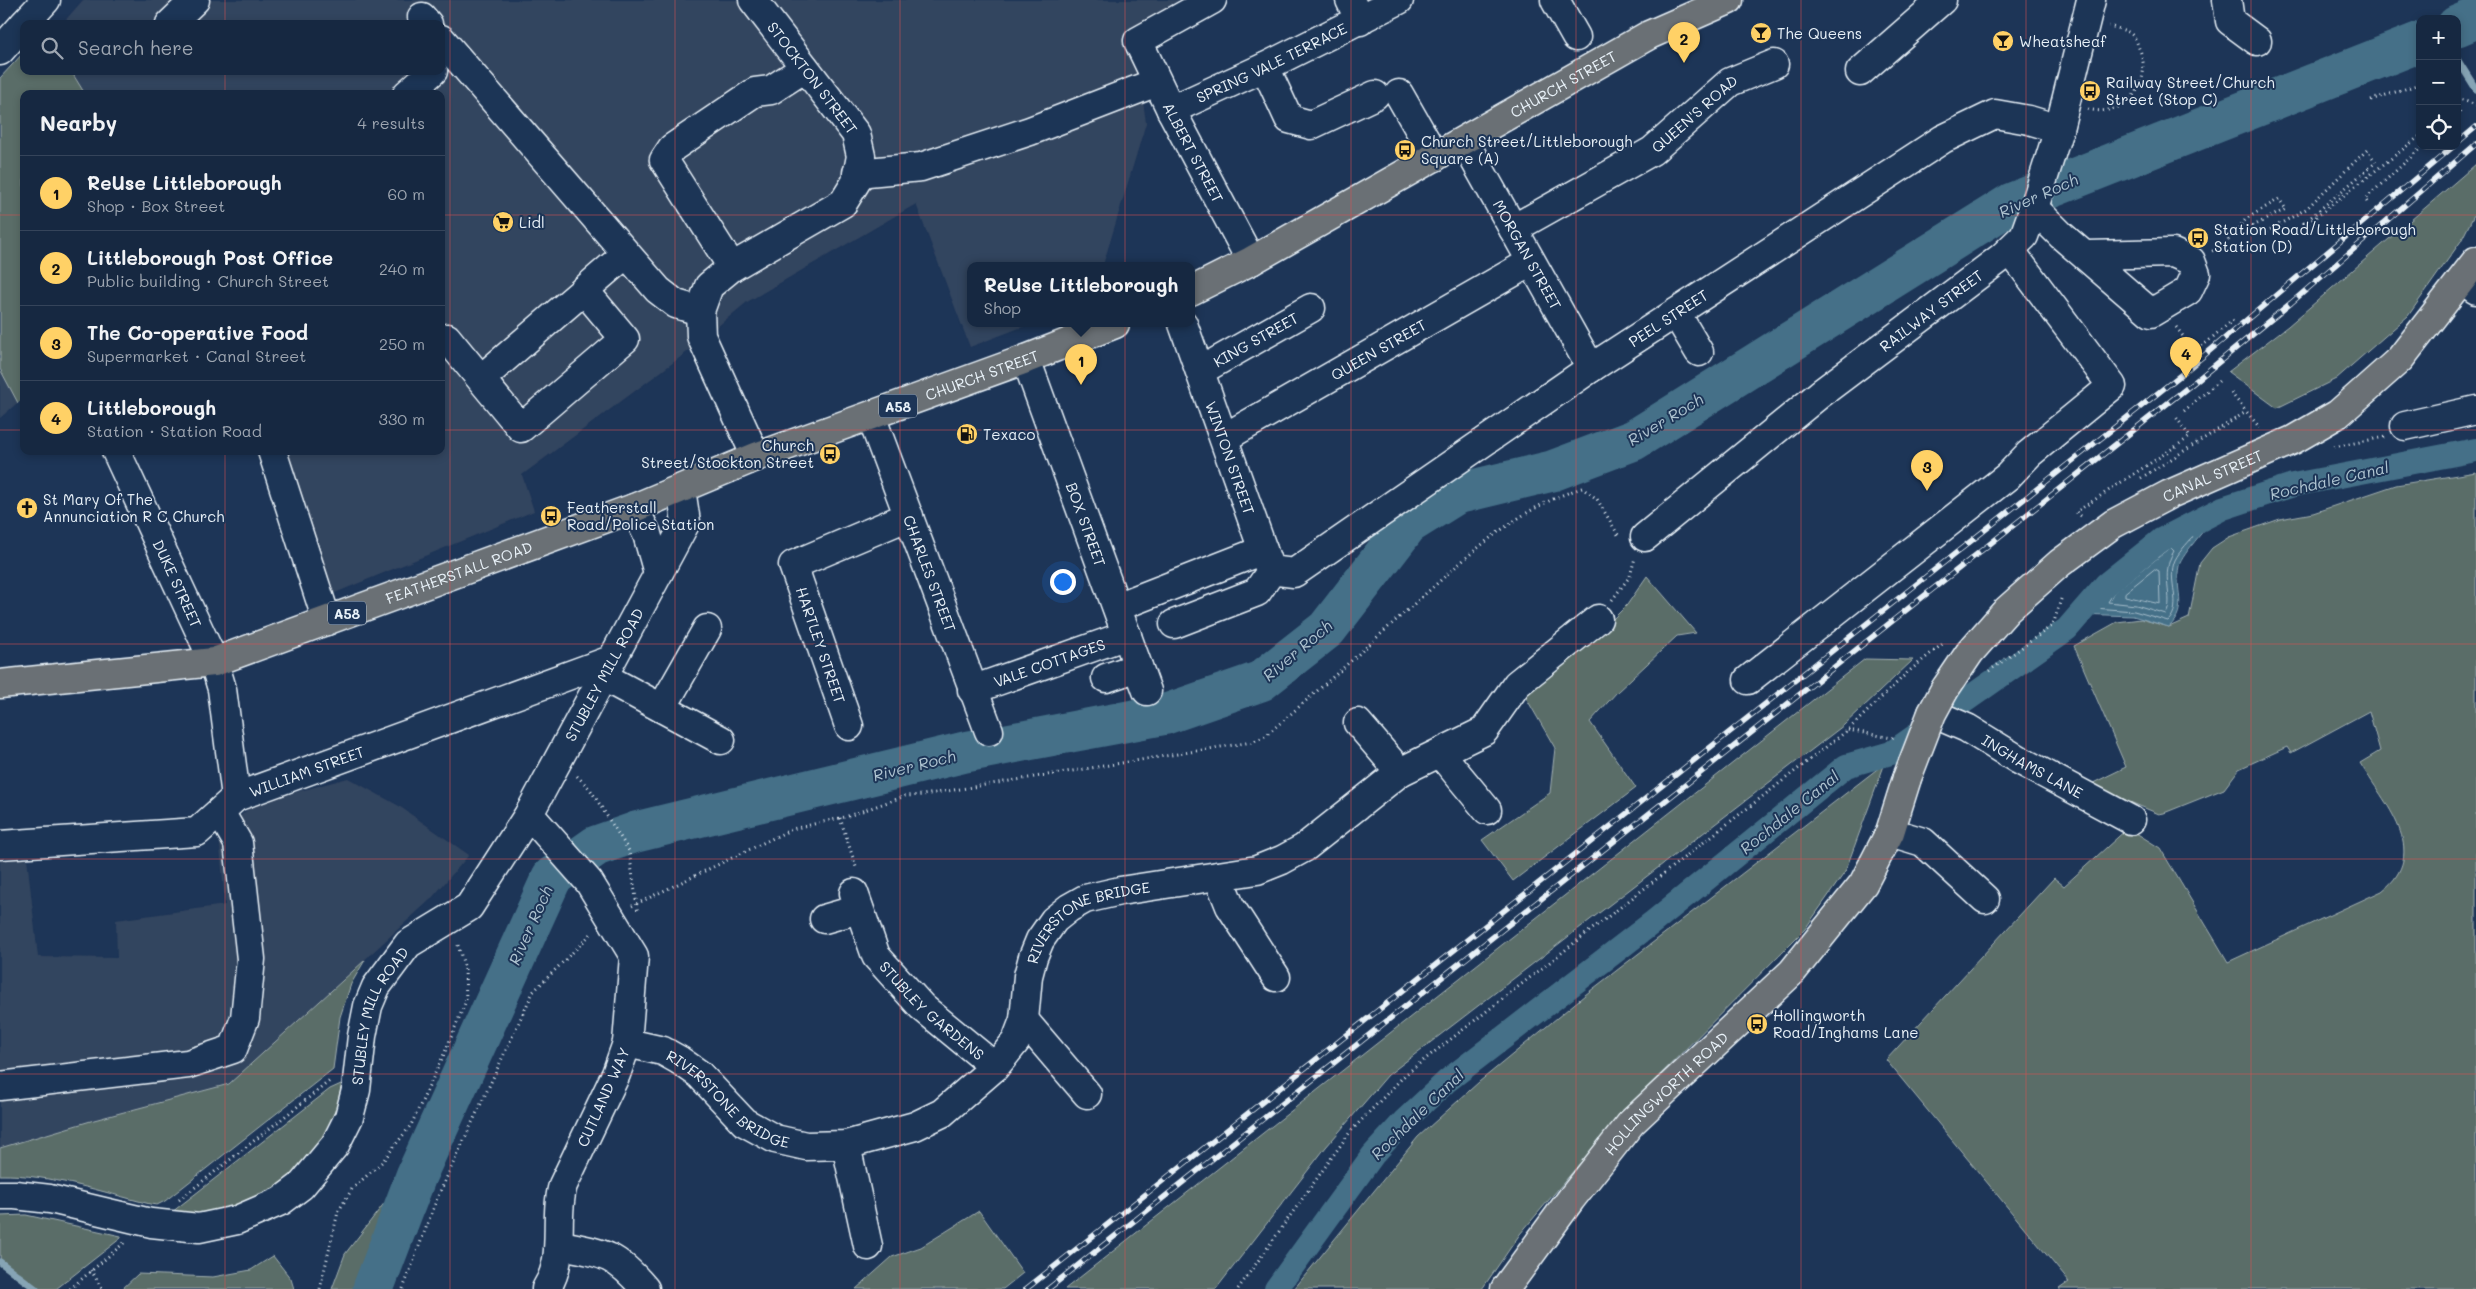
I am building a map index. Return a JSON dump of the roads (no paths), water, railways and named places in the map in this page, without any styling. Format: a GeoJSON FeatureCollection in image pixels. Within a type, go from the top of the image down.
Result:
{"type":"FeatureCollection","features":[{"type":"Feature","properties":{"kind":"main road","name":"CHURCH STREET"},"geometry":{"type":"LineString","coordinates":[[1195,290],[1251,261],[1649,35],[1729,0]]}},
{"type":"Feature","properties":{"kind":"main road","name":"CANAL STREET"},"geometry":{"type":"LineString","coordinates":[[1932,713],[1945,689],[1970,652],[2007,610],[2060,563],[2113,524],[2170,494],[2293,440],[2338,414],[2400,359],[2472,277]]}},
{"type":"Feature","properties":{"kind":"main road","name":"CHURCH STREET"},"geometry":{"type":"LineString","coordinates":[[681,489],[756,456],[1026,359],[1106,327]]}},
{"type":"Feature","properties":{"kind":"main road","name":"FEATHERSTALL ROAD"},"geometry":{"type":"LineString","coordinates":[[0,684],[214,662],[681,489]]}},
{"type":"Feature","properties":{"kind":"main road","name":"HOLLINGWORTH ROAD"},"geometry":{"type":"LineString","coordinates":[[1505,1289],[1571,1198],[1631,1124],[1792,972],[1863,884],[1890,832],[1907,778],[1932,713]]}},
{"type":"Feature","properties":{"kind":"street"},"geometry":{"type":"LineString","coordinates":[[28,20],[46,0]]}},
{"type":"Feature","properties":{"kind":"street"},"geometry":{"type":"LineString","coordinates":[[174,20],[195,0]]}},
{"type":"Feature","properties":{"kind":"street","name":"STOCKTON STREET"},"geometry":{"type":"LineString","coordinates":[[752,0],[856,134],[861,156],[856,182],[843,203],[732,267],[709,286],[700,311],[700,336],[756,456]]}},
{"type":"Feature","properties":{"kind":"street","name":"ALBERT STREET"},"geometry":{"type":"LineString","coordinates":[[1212,0],[1138,41],[1171,110],[1251,261]]}},
{"type":"Feature","properties":{"kind":"street","name":"SPRING VALE TERRACE"},"geometry":{"type":"LineString","coordinates":[[1171,110],[1266,67],[1355,10],[1399,0]]}},
{"type":"Feature","properties":{"kind":"street"},"geometry":{"type":"LineString","coordinates":[[1555,0],[1576,38]]}},
{"type":"Feature","properties":{"kind":"street"},"geometry":{"type":"LineString","coordinates":[[1860,72],[1942,0]]}},
{"type":"Feature","properties":{"kind":"street"},"geometry":{"type":"LineString","coordinates":[[2227,0],[2230,21],[2257,41]]}},
{"type":"Feature","properties":{"kind":"street"},"geometry":{"type":"LineString","coordinates":[[1748,680],[2008,476],[2029,454],[2112,386],[2017,243],[2034,208],[2056,139],[2088,9]]}},
{"type":"Feature","properties":{"kind":"street"},"geometry":{"type":"LineString","coordinates":[[0,51],[20,28]]}},
{"type":"Feature","properties":{"kind":"street"},"geometry":{"type":"LineString","coordinates":[[445,52],[658,290],[676,304],[700,311]]}},
{"type":"Feature","properties":{"kind":"street","name":"QUEEN'S ROAD"},"geometry":{"type":"LineString","coordinates":[[1513,229],[1652,151],[1730,82],[1774,64]]}},
{"type":"Feature","properties":{"kind":"street"},"geometry":{"type":"LineString","coordinates":[[1266,67],[1289,119],[1312,125],[1387,94],[1435,157]]}},
{"type":"Feature","properties":{"kind":"street"},"geometry":{"type":"LineString","coordinates":[[732,267],[664,160],[672,148],[755,92],[771,90],[806,68]]}},
{"type":"Feature","properties":{"kind":"street"},"geometry":{"type":"LineString","coordinates":[[412,90],[428,75]]}},
{"type":"Feature","properties":{"kind":"street"},"geometry":{"type":"LineString","coordinates":[[857,174],[921,167],[1030,131],[1157,82]]}},
{"type":"Feature","properties":{"kind":"street","name":"PEEL STREET"},"geometry":{"type":"LineString","coordinates":[[1276,564],[1591,368],[1943,139],[1995,114],[2028,120],[2056,139]]}},
{"type":"Feature","properties":{"kind":"street","name":"MORGAN STREET"},"geometry":{"type":"LineString","coordinates":[[1464,140],[1591,368]]}},
{"type":"Feature","properties":{"kind":"street"},"geometry":{"type":"LineString","coordinates":[[2034,208],[2062,236],[2151,313],[2188,291],[2196,274],[2191,261],[2173,253],[2087,256]]}},
{"type":"Feature","properties":{"kind":"street","name":"RAILWAY STREET"},"geometry":{"type":"LineString","coordinates":[[1645,537],[1820,394],[2017,243]]}},
{"type":"Feature","properties":{"kind":"street"},"geometry":{"type":"LineString","coordinates":[[482,378],[626,254]]}},
{"type":"Feature","properties":{"kind":"street","name":"QUEEN STREET"},"geometry":{"type":"LineString","coordinates":[[1224,438],[1531,262]]}},
{"type":"Feature","properties":{"kind":"street"},"geometry":{"type":"LineString","coordinates":[[447,338],[482,378],[521,428],[625,339],[584,290]]}},
{"type":"Feature","properties":{"kind":"street","name":"KING STREET"},"geometry":{"type":"LineString","coordinates":[[1200,371],[1311,308]]}},
{"type":"Feature","properties":{"kind":"street"},"geometry":{"type":"LineString","coordinates":[[1676,313],[1699,352]]}},
{"type":"Feature","properties":{"kind":"street","name":"WINTON STREET"},"geometry":{"type":"LineString","coordinates":[[1184,327],[1224,438],[1276,564]]}},
{"type":"Feature","properties":{"kind":"street","name":"BOX STREET"},"geometry":{"type":"LineString","coordinates":[[1026,359],[1143,679],[1106,678]]}},
{"type":"Feature","properties":{"kind":"street"},"geometry":{"type":"LineString","coordinates":[[2405,426],[2476,410]]}},
{"type":"Feature","properties":{"kind":"street","name":"CHARLES STREET"},"geometry":{"type":"LineString","coordinates":[[871,416],[972,690],[989,731]]}},
{"type":"Feature","properties":{"kind":"street","name":"DUKE STREET"},"geometry":{"type":"LineString","coordinates":[[118,455],[214,662],[222,689],[228,804]]}},
{"type":"Feature","properties":{"kind":"street"},"geometry":{"type":"LineString","coordinates":[[273,455],[327,620]]}},
{"type":"Feature","properties":{"kind":"street","name":"STUBLEY MILL ROAD"},"geometry":{"type":"LineString","coordinates":[[0,1195],[50,1199],[151,1223],[199,1228],[237,1220],[281,1201],[301,1186],[335,1144],[349,1117],[356,1090],[365,1021],[376,987],[408,944],[469,907],[529,814],[686,522],[681,489]]}},
{"type":"Feature","properties":{"kind":"street"},"geometry":{"type":"LineString","coordinates":[[634,508],[647,534],[658,573]]}},
{"type":"Feature","properties":{"kind":"street","name":"HARTLEY STREET"},"geometry":{"type":"LineString","coordinates":[[849,726],[793,565],[909,516]]}},
{"type":"Feature","properties":{"kind":"street"},"geometry":{"type":"LineString","coordinates":[[1117,607],[1276,564]]}},
{"type":"Feature","properties":{"kind":"street"},"geometry":{"type":"LineString","coordinates":[[1174,624],[1257,592],[1276,564]]}},
{"type":"Feature","properties":{"kind":"street","name":"RIVERSTONE BRIDGE"},"geometry":{"type":"LineString","coordinates":[[627,1043],[663,1051],[679,1060],[699,1074],[744,1122],[775,1139],[806,1146],[846,1144],[915,1126],[942,1113],[995,1067],[1016,1042],[1024,1020],[1028,976],[1040,940],[1054,920],[1069,908],[1085,899],[1120,891],[1257,870],[1282,860],[1304,848],[1400,772],[1484,731],[1517,684],[1598,619]]}},
{"type":"Feature","properties":{"kind":"street"},"geometry":{"type":"LineString","coordinates":[[662,708],[707,629]]}},
{"type":"Feature","properties":{"kind":"street","name":"VALE COTTAGES"},"geometry":{"type":"LineString","coordinates":[[972,690],[1127,636]]}},
{"type":"Feature","properties":{"kind":"street"},"geometry":{"type":"LineString","coordinates":[[607,668],[662,708],[722,740]]}},
{"type":"Feature","properties":{"kind":"street","name":"WILLIAM STREET"},"geometry":{"type":"LineString","coordinates":[[0,845],[197,832],[228,804],[607,668]]}},
{"type":"Feature","properties":{"kind":"street","name":"INGHAMS LANE"},"geometry":{"type":"LineString","coordinates":[[1932,713],[1967,728],[2019,760],[2131,820]]}},
{"type":"Feature","properties":{"kind":"street"},"geometry":{"type":"LineString","coordinates":[[1358,723],[1400,772]]}},
{"type":"Feature","properties":{"kind":"street"},"geometry":{"type":"LineString","coordinates":[[1440,753],[1487,810]]}},
{"type":"Feature","properties":{"kind":"street"},"geometry":{"type":"LineString","coordinates":[[0,1086],[188,1064],[233,1049],[245,1018],[250,959],[238,843],[228,804]]}},
{"type":"Feature","properties":{"kind":"street","name":"CUTLAND WAY"},"geometry":{"type":"LineString","coordinates":[[529,814],[589,882],[634,956],[627,1043],[616,1074],[564,1185],[558,1202],[560,1245],[553,1279],[546,1289]]}},
{"type":"Feature","properties":{"kind":"street"},"geometry":{"type":"LineString","coordinates":[[1890,832],[1923,842],[1985,899]]}},
{"type":"Feature","properties":{"kind":"street"},"geometry":{"type":"LineString","coordinates":[[1218,876],[1230,906],[1276,977]]}},
{"type":"Feature","properties":{"kind":"street","name":"STUBLEY GARDENS"},"geometry":{"type":"LineString","coordinates":[[824,918],[857,901],[876,956],[922,1007],[995,1067]]}},
{"type":"Feature","properties":{"kind":"street"},"geometry":{"type":"LineString","coordinates":[[1024,1020],[1087,1094]]}},
{"type":"Feature","properties":{"kind":"street"},"geometry":{"type":"LineString","coordinates":[[846,1144],[868,1246]]}},
{"type":"Feature","properties":{"kind":"street"},"geometry":{"type":"LineString","coordinates":[[560,1245],[599,1252],[617,1260],[645,1289]]}},
{"type":"Feature","properties":{"kind":"water"},"geometry":{"type":"Polygon","coordinates":[[[2223,508],[2181,561],[2178,575],[2180,606],[2175,620],[2169,627],[2133,616],[2079,614],[2106,584],[2161,540],[2223,508]]]}},
{"type":"Feature","properties":{"kind":"waterway","name":"River Roch"},"geometry":{"type":"LineString","coordinates":[[2461,24],[2476,18]]}},
{"type":"Feature","properties":{"kind":"waterway","name":"River Roch"},"geometry":{"type":"LineString","coordinates":[[373,1289],[416,1176],[552,877],[596,846],[636,832],[965,752],[1166,714],[1261,681],[1327,629],[1408,524],[1456,494],[1552,471],[1634,440],[2012,203],[2416,44]]}},
{"type":"Feature","properties":{"kind":"waterway"},"geometry":{"type":"LineString","coordinates":[[2458,60],[2476,89]]}},
{"type":"Feature","properties":{"kind":"waterway","name":"Rochdale Canal"},"geometry":{"type":"LineString","coordinates":[[1276,1289],[1373,1155],[1404,1121],[1447,1081],[1652,923],[1846,766],[1891,753],[2067,629],[2106,584],[2161,540],[2223,508],[2293,485],[2476,450]]}},
{"type":"Feature","properties":{"kind":"waterway"},"geometry":{"type":"LineString","coordinates":[[0,1262],[36,1289]]}},
{"type":"Feature","properties":{"kind":"railway"},"geometry":{"type":"LineString","coordinates":[[2461,140],[2476,127]]}},
{"type":"Feature","properties":{"kind":"railway"},"geometry":{"type":"LineString","coordinates":[[1048,1289],[2192,384],[2291,303],[2476,144]]}},
{"type":"Feature","properties":{"kind":"railway"},"geometry":{"type":"LineString","coordinates":[[1026,1289],[2182,374],[2449,150]]}},
{"type":"Feature","properties":{"kind":"place","name":"The Queens"},"geometry":{"type":"Point","coordinates":[1761,33]}},
{"type":"Feature","properties":{"kind":"place","name":"Wheatsheaf"},"geometry":{"type":"Point","coordinates":[2003,41]}},
{"type":"Feature","properties":{"kind":"place","name":"Littleborough Post Office"},"geometry":{"type":"Point","coordinates":[1684,63]}},
{"type":"Feature","properties":{"kind":"place","name":"Railway Street/Church Street (Stop C)"},"geometry":{"type":"Point","coordinates":[2090,91]}},
{"type":"Feature","properties":{"kind":"place","name":"Church Street/Littleborough Square (A)"},"geometry":{"type":"Point","coordinates":[1405,150]}},
{"type":"Feature","properties":{"kind":"place","name":"Lidl"},"geometry":{"type":"Point","coordinates":[503,222]}},
{"type":"Feature","properties":{"kind":"place","name":"Station Road/Littleborough Station (D)"},"geometry":{"type":"Point","coordinates":[2198,238]}},
{"type":"Feature","properties":{"kind":"place","name":"Littleborough"},"geometry":{"type":"Point","coordinates":[2186,378]}},
{"type":"Feature","properties":{"kind":"place","name":"ReUse Littleborough"},"geometry":{"type":"Point","coordinates":[1081,385]}},
{"type":"Feature","properties":{"kind":"place","name":"Texaco"},"geometry":{"type":"Point","coordinates":[967,434]}},
{"type":"Feature","properties":{"kind":"place","name":"Church Street/Stockton Street"},"geometry":{"type":"Point","coordinates":[830,454]}},
{"type":"Feature","properties":{"kind":"place","name":"The Co-operative Food"},"geometry":{"type":"Point","coordinates":[1927,491]}},
{"type":"Feature","properties":{"kind":"place","name":"St Mary Of The Annunciation R C Church"},"geometry":{"type":"Point","coordinates":[27,508]}},
{"type":"Feature","properties":{"kind":"place","name":"Featherstall Road/Police Station"},"geometry":{"type":"Point","coordinates":[551,516]}},
{"type":"Feature","properties":{"kind":"place","name":"Hollingworth Road/Inghams Lane"},"geometry":{"type":"Point","coordinates":[1757,1024]}}]}
